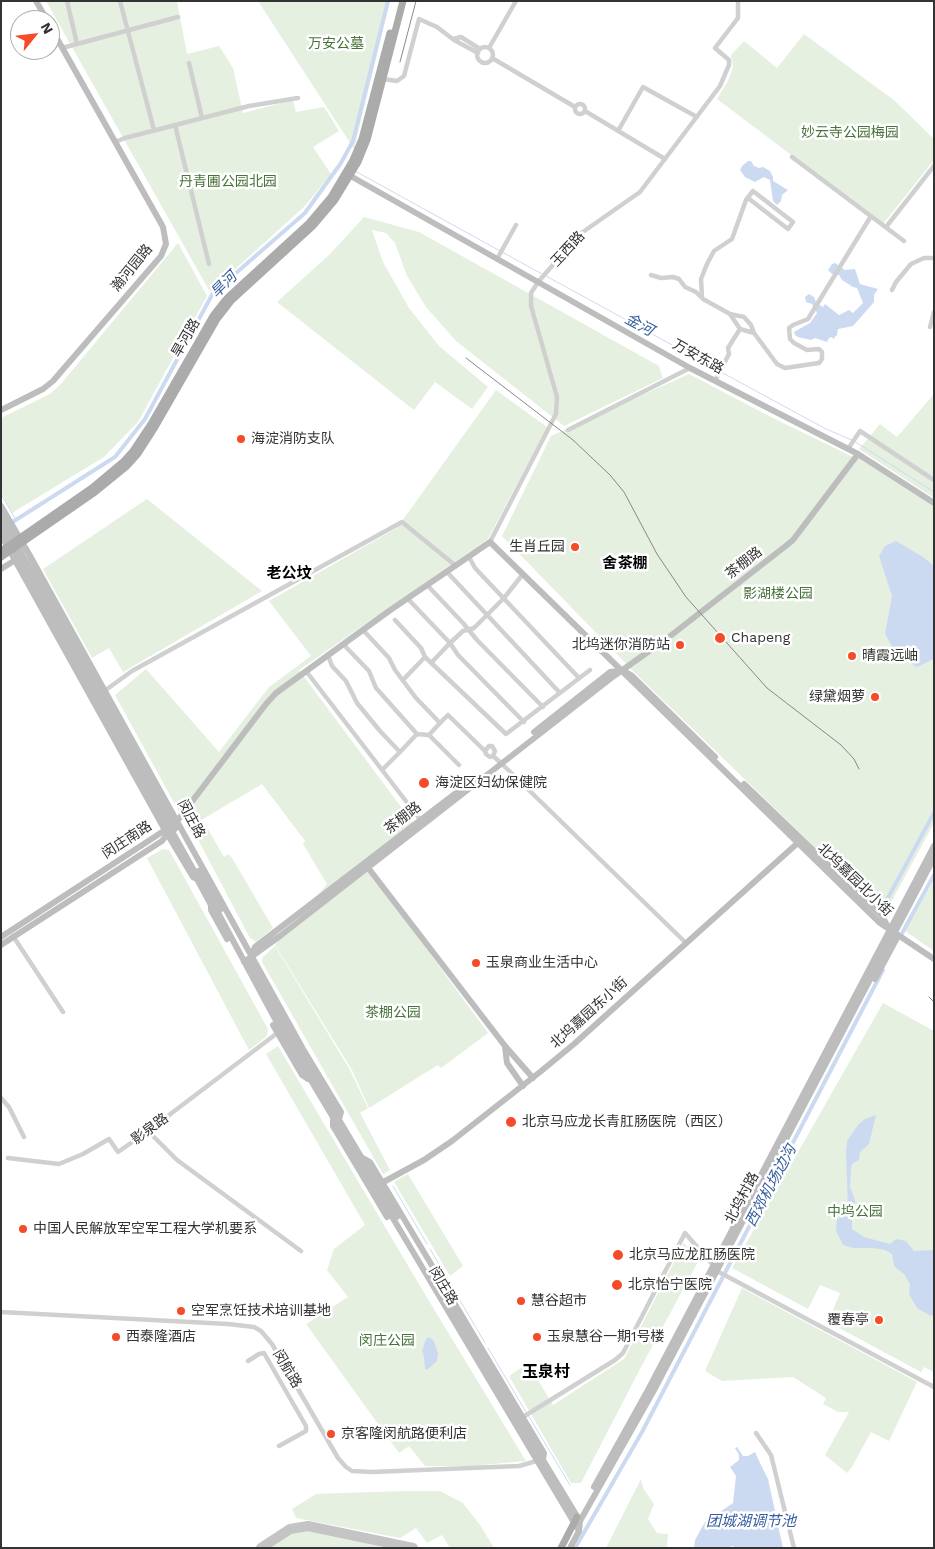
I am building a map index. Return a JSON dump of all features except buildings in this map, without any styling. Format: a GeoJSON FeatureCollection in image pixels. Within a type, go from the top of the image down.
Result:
{"type":"FeatureCollection","features":[{"type":"Feature","properties":{"kind":"main road","name":"旱河路"},"geometry":{"type":"LineString","coordinates":[[351,170],[367,124],[398,1]]}},
{"type":"Feature","properties":{"kind":"main road","name":"旱河路"},"geometry":{"type":"LineString","coordinates":[[1,557],[13,546],[108,483],[126,466],[141,449],[155,427],[217,319],[231,301],[324,215],[351,170],[372,125],[403,1]]}},
{"type":"Feature","properties":{"kind":"main road"},"geometry":{"type":"LineString","coordinates":[[561,1548],[577,1524]]}},
{"type":"Feature","properties":{"kind":"main road"},"geometry":{"type":"LineString","coordinates":[[565,1548],[577,1524]]}},
{"type":"Feature","properties":{"kind":"street"},"geometry":{"type":"LineString","coordinates":[[67,1],[77,44]]}},
{"type":"Feature","properties":{"kind":"street"},"geometry":{"type":"LineString","coordinates":[[120,1],[154,130]]}},
{"type":"Feature","properties":{"kind":"street"},"geometry":{"type":"LineString","coordinates":[[489,48],[516,1]]}},
{"type":"Feature","properties":{"kind":"street","name":"玉西路"},"geometry":{"type":"LineString","coordinates":[[490,542],[556,414],[557,397],[531,306],[531,293],[580,234],[640,192],[720,86],[729,65],[729,60],[715,48],[738,18],[738,1]]}},
{"type":"Feature","properties":{"kind":"street"},"geometry":{"type":"LineString","coordinates":[[62,48],[178,16]]}},
{"type":"Feature","properties":{"kind":"street"},"geometry":{"type":"LineString","coordinates":[[383,79],[396,81],[406,73],[419,19],[437,27],[453,39],[479,51]]}},
{"type":"Feature","properties":{"kind":"street","name":"瀚河园路"},"geometry":{"type":"LineString","coordinates":[[1,410],[44,389],[53,381],[161,256],[166,244],[162,227],[60,44]]}},
{"type":"Feature","properties":{"kind":"street"},"geometry":{"type":"LineString","coordinates":[[479,51],[485,47],[489,48]]}},
{"type":"Feature","properties":{"kind":"street"},"geometry":{"type":"LineString","coordinates":[[479,51],[479,60],[489,62],[493,53],[489,48]]}},
{"type":"Feature","properties":{"kind":"street"},"geometry":{"type":"LineString","coordinates":[[492,58],[575,107],[575,111],[578,113],[581,114],[585,111],[665,159]]}},
{"type":"Feature","properties":{"kind":"street"},"geometry":{"type":"LineString","coordinates":[[189,63],[202,118]]}},
{"type":"Feature","properties":{"kind":"street"},"geometry":{"type":"LineString","coordinates":[[618,131],[643,87],[697,117]]}},
{"type":"Feature","properties":{"kind":"street"},"geometry":{"type":"LineString","coordinates":[[115,142],[124,138],[248,106],[298,98]]}},
{"type":"Feature","properties":{"kind":"street"},"geometry":{"type":"LineString","coordinates":[[175,125],[209,264]]}},
{"type":"Feature","properties":{"kind":"street"},"geometry":{"type":"LineString","coordinates":[[792,157],[904,241]]}},
{"type":"Feature","properties":{"kind":"street"},"geometry":{"type":"LineString","coordinates":[[886,228],[934,166]]}},
{"type":"Feature","properties":{"kind":"street","name":"万安东路"},"geometry":{"type":"LineString","coordinates":[[351,170],[500,254],[540,280],[690,368],[716,377],[850,446],[858,454],[934,503]]}},
{"type":"Feature","properties":{"kind":"street"},"geometry":{"type":"LineString","coordinates":[[702,298],[701,279],[706,264],[714,252],[732,239],[741,212],[748,198],[753,191],[793,222],[788,229],[748,198]]}},
{"type":"Feature","properties":{"kind":"street"},"geometry":{"type":"LineString","coordinates":[[651,275],[679,279],[685,287],[696,292],[702,298],[730,314],[744,318],[751,325],[754,333],[777,364],[785,368],[820,363],[822,352],[819,349],[807,350],[794,343],[790,340],[789,328],[808,319],[871,216]]}},
{"type":"Feature","properties":{"kind":"street"},"geometry":{"type":"LineString","coordinates":[[500,254],[516,225]]}},
{"type":"Feature","properties":{"kind":"street"},"geometry":{"type":"LineString","coordinates":[[892,290],[911,264],[924,258],[934,258]]}},
{"type":"Feature","properties":{"kind":"street"},"geometry":{"type":"LineString","coordinates":[[930,327],[934,312]]}},
{"type":"Feature","properties":{"kind":"street"},"geometry":{"type":"LineString","coordinates":[[730,314],[740,329],[754,333]]}},
{"type":"Feature","properties":{"kind":"street"},"geometry":{"type":"LineString","coordinates":[[716,377],[729,354],[728,348],[740,329]]}},
{"type":"Feature","properties":{"kind":"street"},"geometry":{"type":"LineString","coordinates":[[568,430],[690,368]]}},
{"type":"Feature","properties":{"kind":"street"},"geometry":{"type":"LineString","coordinates":[[850,446],[860,430],[934,480]]}},
{"type":"Feature","properties":{"kind":"street","name":"茶棚路"},"geometry":{"type":"LineString","coordinates":[[247,959],[255,947],[422,822],[497,760],[610,672],[622,670],[794,540],[858,454]]}},
{"type":"Feature","properties":{"kind":"street"},"geometry":{"type":"LineString","coordinates":[[1,506],[4,521]]}},
{"type":"Feature","properties":{"kind":"street","name":"闵庄路"},"geometry":{"type":"LineString","coordinates":[[4,521],[13,546],[58,616],[103,692]]}},
{"type":"Feature","properties":{"kind":"street"},"geometry":{"type":"LineString","coordinates":[[103,692],[132,671],[402,522],[456,566]]}},
{"type":"Feature","properties":{"kind":"street"},"geometry":{"type":"LineString","coordinates":[[171,829],[276,693],[490,542]]}},
{"type":"Feature","properties":{"kind":"street","name":"北坞嘉园北小街"},"geometry":{"type":"LineString","coordinates":[[490,542],[622,670],[631,675],[800,841],[882,916],[893,933]]}},
{"type":"Feature","properties":{"kind":"street"},"geometry":{"type":"LineString","coordinates":[[1,569],[17,559],[13,546]]}},
{"type":"Feature","properties":{"kind":"street","name":"闵庄路"},"geometry":{"type":"LineString","coordinates":[[13,546],[58,605],[171,829],[197,876],[195,878],[279,1031],[380,1184],[438,1290],[526,1415],[544,1453],[540,1460]]}},
{"type":"Feature","properties":{"kind":"street"},"geometry":{"type":"LineString","coordinates":[[469,557],[475,568],[579,678]]}},
{"type":"Feature","properties":{"kind":"street","name":"闵庄路"},"geometry":{"type":"LineString","coordinates":[[17,559],[247,959],[279,1031]]}},
{"type":"Feature","properties":{"kind":"street"},"geometry":{"type":"LineString","coordinates":[[447,572],[560,692]]}},
{"type":"Feature","properties":{"kind":"street"},"geometry":{"type":"LineString","coordinates":[[432,662],[463,631],[474,628],[504,598],[523,574]]}},
{"type":"Feature","properties":{"kind":"street"},"geometry":{"type":"LineString","coordinates":[[427,586],[543,707]]}},
{"type":"Feature","properties":{"kind":"street"},"geometry":{"type":"LineString","coordinates":[[408,599],[450,643],[458,655],[524,722]]}},
{"type":"Feature","properties":{"kind":"street"},"geometry":{"type":"LineString","coordinates":[[58,605],[58,616]]}},
{"type":"Feature","properties":{"kind":"street"},"geometry":{"type":"LineString","coordinates":[[395,620],[421,648],[426,657],[506,734],[590,670]]}},
{"type":"Feature","properties":{"kind":"street"},"geometry":{"type":"LineString","coordinates":[[363,630],[389,658],[416,698],[440,723]]}},
{"type":"Feature","properties":{"kind":"street"},"geometry":{"type":"LineString","coordinates":[[343,644],[369,671],[376,688],[417,734],[429,735],[459,765]]}},
{"type":"Feature","properties":{"kind":"street"},"geometry":{"type":"LineString","coordinates":[[328,655],[332,666],[346,681],[357,703],[380,732],[400,752]]}},
{"type":"Feature","properties":{"kind":"street"},"geometry":{"type":"LineString","coordinates":[[403,680],[426,657]]}},
{"type":"Feature","properties":{"kind":"street"},"geometry":{"type":"LineString","coordinates":[[306,671],[422,822]]}},
{"type":"Feature","properties":{"kind":"street"},"geometry":{"type":"LineString","coordinates":[[429,735],[448,715],[488,756],[497,760],[686,943]]}},
{"type":"Feature","properties":{"kind":"street"},"geometry":{"type":"LineString","coordinates":[[382,770],[417,734]]}},
{"type":"Feature","properties":{"kind":"street"},"geometry":{"type":"LineString","coordinates":[[485,751],[489,746],[492,746],[497,760]]}},
{"type":"Feature","properties":{"kind":"street","name":"闵庄南路"},"geometry":{"type":"LineString","coordinates":[[1,945],[12,934],[156,836],[171,829]]}},
{"type":"Feature","properties":{"kind":"street","name":"北坞嘉园东小街"},"geometry":{"type":"LineString","coordinates":[[380,1184],[424,1160],[533,1078],[574,1044],[800,841]]}},
{"type":"Feature","properties":{"kind":"street","name":"北坞村路"},"geometry":{"type":"LineString","coordinates":[[570,1548],[577,1524],[648,1390],[718,1270],[863,993],[934,846]]}},
{"type":"Feature","properties":{"kind":"street","name":"北坞村路"},"geometry":{"type":"LineString","coordinates":[[718,1270],[934,858]]}},
{"type":"Feature","properties":{"kind":"street"},"geometry":{"type":"LineString","coordinates":[[366,865],[505,1046],[533,1078]]}},
{"type":"Feature","properties":{"kind":"street","name":"闵庄路"},"geometry":{"type":"LineString","coordinates":[[211,907],[215,907],[341,1112],[332,1126],[438,1290],[577,1524]]}},
{"type":"Feature","properties":{"kind":"street"},"geometry":{"type":"LineString","coordinates":[[893,933],[934,959]]}},
{"type":"Feature","properties":{"kind":"street","name":"北坞村路"},"geometry":{"type":"LineString","coordinates":[[863,993],[870,988],[893,933]]}},
{"type":"Feature","properties":{"kind":"street"},"geometry":{"type":"LineString","coordinates":[[12,934],[63,1012]]}},
{"type":"Feature","properties":{"kind":"street","name":"闵庄南路"},"geometry":{"type":"LineString","coordinates":[[1,937],[12,934]]}},
{"type":"Feature","properties":{"kind":"street","name":"影泉路"},"geometry":{"type":"LineString","coordinates":[[8,1158],[59,1164],[83,1154],[109,1139],[118,1152],[279,1031]]}},
{"type":"Feature","properties":{"kind":"street"},"geometry":{"type":"LineString","coordinates":[[505,1046],[507,1063],[523,1086]]}},
{"type":"Feature","properties":{"kind":"street"},"geometry":{"type":"LineString","coordinates":[[1,1098],[9,1107],[24,1137]]}},
{"type":"Feature","properties":{"kind":"street"},"geometry":{"type":"LineString","coordinates":[[148,1131],[177,1160],[301,1251]]}},
{"type":"Feature","properties":{"kind":"street"},"geometry":{"type":"LineString","coordinates":[[526,1415],[623,1353],[685,1233],[718,1270],[728,1278],[934,1386]]}},
{"type":"Feature","properties":{"kind":"street","name":"闵航路"},"geometry":{"type":"LineString","coordinates":[[1,1312],[254,1327],[261,1331],[272,1344],[338,1458],[352,1471],[372,1472],[519,1466],[540,1460]]}},
{"type":"Feature","properties":{"kind":"street"},"geometry":{"type":"LineString","coordinates":[[248,1361],[264,1353],[306,1426],[306,1431],[279,1446]]}},
{"type":"Feature","properties":{"kind":"street"},"geometry":{"type":"LineString","coordinates":[[756,1433],[771,1455],[794,1548]]}},
{"type":"Feature","properties":{"kind":"green space","name":"丹青圃公园北园"},"geometry":{"type":"Polygon","coordinates":[[[46,1],[177,1],[187,54],[219,46],[233,68],[243,113],[293,100],[296,112],[324,107],[339,131],[313,147],[331,174],[306,205],[210,292],[60,26],[60,10],[51,10],[46,1]]]}},
{"type":"Feature","properties":{"kind":"green space","name":"万安公墓"},"geometry":{"type":"Polygon","coordinates":[[[258,1],[390,1],[354,149],[258,1]]]}},
{"type":"Feature","properties":{"kind":"green space","name":"妙云寺公园梅园"},"geometry":{"type":"Polygon","coordinates":[[[804,34],[895,101],[934,139],[934,160],[883,224],[717,99],[728,81],[733,67],[731,55],[744,41],[777,68],[804,34]]]}},
{"type":"Feature","properties":{"kind":"green space"},"geometry":{"type":"Polygon","coordinates":[[[364,217],[419,232],[659,366],[663,378],[564,426],[456,341],[426,307],[407,276],[395,243],[386,233],[372,230],[383,262],[409,308],[439,346],[488,387],[472,409],[435,382],[414,410],[277,302],[330,254],[364,217]]]}},
{"type":"Feature","properties":{"kind":"green space"},"geometry":{"type":"Polygon","coordinates":[[[178,243],[207,296],[138,422],[104,457],[12,513],[1,492],[1,418],[50,394],[60,385],[178,243]]]}},
{"type":"Feature","properties":{"kind":"green space","name":"影湖楼公园"},"geometry":{"type":"Polygon","coordinates":[[[689,374],[855,458],[857,456],[934,504],[934,823],[888,908],[884,912],[635,673],[502,536],[551,436],[689,374]]]}},
{"type":"Feature","properties":{"kind":"green space","name":"茶棚公园"},"geometry":{"type":"Polygon","coordinates":[[[496,390],[547,427],[488,539],[299,670],[413,823],[363,862],[488,1033],[441,1068],[438,1065],[369,1108],[352,1070],[275,945],[327,884],[303,844],[305,841],[262,784],[188,828],[115,695],[146,669],[219,752],[269,687],[311,656],[269,601],[397,528],[496,390]]]}},
{"type":"Feature","properties":{"kind":"green space"},"geometry":{"type":"Polygon","coordinates":[[[934,394],[934,498],[859,449],[880,424],[897,437],[934,394]]]}},
{"type":"Feature","properties":{"kind":"green space"},"geometry":{"type":"Polygon","coordinates":[[[147,499],[262,591],[123,672],[109,648],[92,658],[43,569],[147,499]]]}},
{"type":"Feature","properties":{"kind":"green space"},"geometry":{"type":"Polygon","coordinates":[[[205,824],[224,857],[229,854],[235,863],[273,928],[256,942],[250,938],[194,832],[205,824]]]}},
{"type":"Feature","properties":{"kind":"green space"},"geometry":{"type":"Polygon","coordinates":[[[163,849],[169,850],[268,1029],[267,1036],[249,1050],[147,858],[163,849]]]}},
{"type":"Feature","properties":{"kind":"green space"},"geometry":{"type":"Polygon","coordinates":[[[934,880],[934,951],[905,931],[934,880]]]}},
{"type":"Feature","properties":{"kind":"green space"},"geometry":{"type":"Polygon","coordinates":[[[275,946],[350,1070],[368,1108],[360,1113],[390,1170],[383,1174],[262,962],[262,958],[275,946]]]}},
{"type":"Feature","properties":{"kind":"green space","name":"中坞公园"},"geometry":{"type":"Polygon","coordinates":[[[883,1003],[934,1031],[934,1372],[924,1367],[921,1372],[828,1322],[840,1293],[820,1285],[808,1309],[732,1268],[883,1003]]]}},
{"type":"Feature","properties":{"kind":"green space","name":"闵庄公园"},"geometry":{"type":"Polygon","coordinates":[[[278,1046],[526,1461],[471,1466],[425,1466],[409,1446],[399,1453],[306,1324],[348,1297],[327,1270],[334,1249],[365,1225],[266,1054],[278,1046]]]}},
{"type":"Feature","properties":{"kind":"green space"},"geometry":{"type":"Polygon","coordinates":[[[408,1174],[463,1266],[450,1276],[394,1182],[408,1174]]]}},
{"type":"Feature","properties":{"kind":"green space"},"geometry":{"type":"Polygon","coordinates":[[[684,1243],[699,1260],[581,1483],[571,1483],[509,1376],[528,1363],[553,1405],[624,1359],[684,1243]]]}},
{"type":"Feature","properties":{"kind":"green space"},"geometry":{"type":"Polygon","coordinates":[[[742,1288],[917,1382],[889,1441],[871,1432],[847,1473],[825,1455],[849,1412],[838,1412],[823,1404],[826,1398],[793,1377],[722,1381],[705,1371],[742,1288]]]}},
{"type":"Feature","properties":{"kind":"green space"},"geometry":{"type":"Polygon","coordinates":[[[641,1479],[643,1488],[654,1504],[648,1519],[657,1533],[668,1534],[667,1548],[606,1548],[641,1479]]]}},
{"type":"Feature","properties":{"kind":"green space"},"geometry":{"type":"Polygon","coordinates":[[[440,1491],[463,1503],[480,1525],[494,1548],[450,1548],[442,1535],[427,1543],[416,1528],[400,1538],[296,1518],[292,1509],[316,1494],[440,1491]]]}},
{"type":"Feature","properties":{"kind":"green space"},"geometry":{"type":"Polygon","coordinates":[[[305,1530],[314,1530],[377,1543],[381,1548],[267,1548],[286,1535],[305,1530]]]}},
{"type":"Feature","properties":{"kind":"water"},"geometry":{"type":"Polygon","coordinates":[[[748,161],[751,161],[754,166],[763,167],[770,171],[773,181],[788,190],[782,195],[781,201],[777,205],[773,201],[770,180],[764,177],[755,182],[745,177],[740,170],[748,161]]]}},
{"type":"Feature","properties":{"kind":"water"},"geometry":{"type":"Polygon","coordinates":[[[835,263],[845,270],[855,269],[860,284],[878,289],[874,295],[874,302],[853,326],[838,329],[837,335],[833,339],[832,337],[829,338],[827,342],[815,338],[811,340],[798,337],[794,332],[810,323],[817,313],[812,304],[806,302],[805,297],[809,294],[823,307],[825,304],[839,315],[849,310],[853,313],[863,303],[857,288],[842,280],[839,275],[832,274],[828,270],[835,263]]]}},
{"type":"Feature","properties":{"kind":"water"},"geometry":{"type":"Polygon","coordinates":[[[896,541],[934,566],[934,659],[917,667],[897,655],[885,634],[892,596],[879,556],[885,546],[896,541]]]}},
{"type":"Feature","properties":{"kind":"water"},"geometry":{"type":"Polygon","coordinates":[[[876,1115],[869,1144],[860,1152],[859,1160],[852,1164],[850,1187],[855,1200],[855,1208],[852,1216],[852,1229],[864,1237],[890,1244],[896,1239],[906,1241],[914,1251],[934,1250],[934,1316],[917,1308],[909,1294],[910,1284],[904,1274],[894,1266],[892,1254],[885,1250],[853,1248],[843,1245],[836,1231],[837,1219],[844,1216],[848,1209],[847,1141],[858,1125],[865,1119],[876,1115]]]}},
{"type":"Feature","properties":{"kind":"water"},"geometry":{"type":"Polygon","coordinates":[[[429,1337],[434,1341],[438,1353],[437,1361],[427,1370],[425,1369],[422,1351],[426,1339],[429,1337]]]}},
{"type":"Feature","properties":{"kind":"water","name":"团城湖调节池"},"geometry":{"type":"Polygon","coordinates":[[[737,1447],[743,1456],[748,1456],[755,1452],[768,1479],[783,1548],[736,1548],[733,1546],[727,1548],[694,1548],[695,1540],[705,1522],[733,1503],[736,1476],[730,1467],[739,1460],[739,1455],[735,1448],[737,1447]]]}},
{"type":"Feature","properties":{"kind":"waterway","name":"旱河"},"geometry":{"type":"LineString","coordinates":[[11,523],[115,457],[145,419],[213,293],[305,213],[341,163],[353,141],[388,1]]}},
{"type":"Feature","properties":{"kind":"waterway","name":"金河"},"geometry":{"type":"LineString","coordinates":[[355,171],[542,274]]}},
{"type":"Feature","properties":{"kind":"waterway","name":"金河"},"geometry":{"type":"LineString","coordinates":[[546,276],[718,370]]}},
{"type":"Feature","properties":{"kind":"waterway","name":"金河"},"geometry":{"type":"LineString","coordinates":[[721,372],[826,429],[854,441],[934,492]]}},
{"type":"Feature","properties":{"kind":"waterway"},"geometry":{"type":"LineString","coordinates":[[1,494],[16,520]]}},
{"type":"Feature","properties":{"kind":"waterway"},"geometry":{"type":"LineString","coordinates":[[883,907],[934,813]]}},
{"type":"Feature","properties":{"kind":"waterway","name":"西郊机场边沟"},"geometry":{"type":"LineString","coordinates":[[900,937],[934,875]]}},
{"type":"Feature","properties":{"kind":"waterway","name":"西郊机场边沟"},"geometry":{"type":"LineString","coordinates":[[575,1548],[642,1432],[883,970]]}},
{"type":"Feature","properties":{"kind":"waterway"},"geometry":{"type":"LineString","coordinates":[[393,1186],[427,1244]]}},
{"type":"Feature","properties":{"kind":"waterway"},"geometry":{"type":"LineString","coordinates":[[430,1249],[485,1343]]}},
{"type":"Feature","properties":{"kind":"waterway"},"geometry":{"type":"LineString","coordinates":[[488,1348],[526,1412]]}},
{"type":"Feature","properties":{"kind":"waterway"},"geometry":{"type":"LineString","coordinates":[[528,1415],[570,1485]]}},
{"type":"Feature","properties":{"kind":"taxiway"},"geometry":{"type":"LineString","coordinates":[[261,1548],[290,1529],[308,1526],[413,1548]]}},
{"type":"Feature","properties":{"kind":"tram line"},"geometry":{"type":"LineString","coordinates":[[400,62],[416,1]]}},
{"type":"Feature","properties":{"kind":"tram line"},"geometry":{"type":"LineString","coordinates":[[466,358],[573,440],[610,475],[624,492],[657,554],[686,597],[767,688],[841,745],[854,759],[859,769]]}},
{"type":"Feature","properties":{"kind":"tram line"},"geometry":{"type":"LineString","coordinates":[[929,997],[934,1002]]}},
{"type":"Feature","properties":{"kind":"place","name":"海淀消防支队"},"geometry":{"type":"Point","coordinates":[241,439]}},
{"type":"Feature","properties":{"kind":"place","name":"生肖丘园"},"geometry":{"type":"Point","coordinates":[575,547]}},
{"type":"Feature","properties":{"kind":"place","name":"Chapeng"},"geometry":{"type":"Point","coordinates":[720,638]}},
{"type":"Feature","properties":{"kind":"place","name":"北坞迷你消防站"},"geometry":{"type":"Point","coordinates":[680,645]}},
{"type":"Feature","properties":{"kind":"place","name":"晴霞远岫"},"geometry":{"type":"Point","coordinates":[852,656]}},
{"type":"Feature","properties":{"kind":"place","name":"绿黛烟萝"},"geometry":{"type":"Point","coordinates":[875,697]}},
{"type":"Feature","properties":{"kind":"place","name":"海淀区妇幼保健院"},"geometry":{"type":"Point","coordinates":[424,783]}},
{"type":"Feature","properties":{"kind":"place","name":"玉泉商业生活中心"},"geometry":{"type":"Point","coordinates":[476,963]}},
{"type":"Feature","properties":{"kind":"place","name":"北京马应龙长青肛肠医院（西区）"},"geometry":{"type":"Point","coordinates":[511,1122]}},
{"type":"Feature","properties":{"kind":"place","name":"中国人民解放军空军工程大学机要系"},"geometry":{"type":"Point","coordinates":[23,1229]}},
{"type":"Feature","properties":{"kind":"place","name":"北京马应龙肛肠医院"},"geometry":{"type":"Point","coordinates":[618,1255]}},
{"type":"Feature","properties":{"kind":"place","name":"北京怡宁医院"},"geometry":{"type":"Point","coordinates":[617,1285]}},
{"type":"Feature","properties":{"kind":"place","name":"慧谷超市"},"geometry":{"type":"Point","coordinates":[521,1301]}},
{"type":"Feature","properties":{"kind":"place","name":"空军烹饪技术培训基地"},"geometry":{"type":"Point","coordinates":[181,1311]}},
{"type":"Feature","properties":{"kind":"place","name":"覆春亭"},"geometry":{"type":"Point","coordinates":[879,1320]}},
{"type":"Feature","properties":{"kind":"place","name":"西泰隆酒店"},"geometry":{"type":"Point","coordinates":[116,1337]}},
{"type":"Feature","properties":{"kind":"place","name":"玉泉慧谷一期1号楼"},"geometry":{"type":"Point","coordinates":[537,1337]}},
{"type":"Feature","properties":{"kind":"place","name":"京客隆闵航路便利店"},"geometry":{"type":"Point","coordinates":[331,1434]}},
{"type":"Feature","properties":{"kind":"district","name":"舍茶棚"},"geometry":{"type":"Point","coordinates":[625,564]}},
{"type":"Feature","properties":{"kind":"district","name":"老公坟"},"geometry":{"type":"Point","coordinates":[289,574]}},
{"type":"Feature","properties":{"kind":"district","name":"玉泉村"},"geometry":{"type":"Point","coordinates":[546,1372]}}]}
